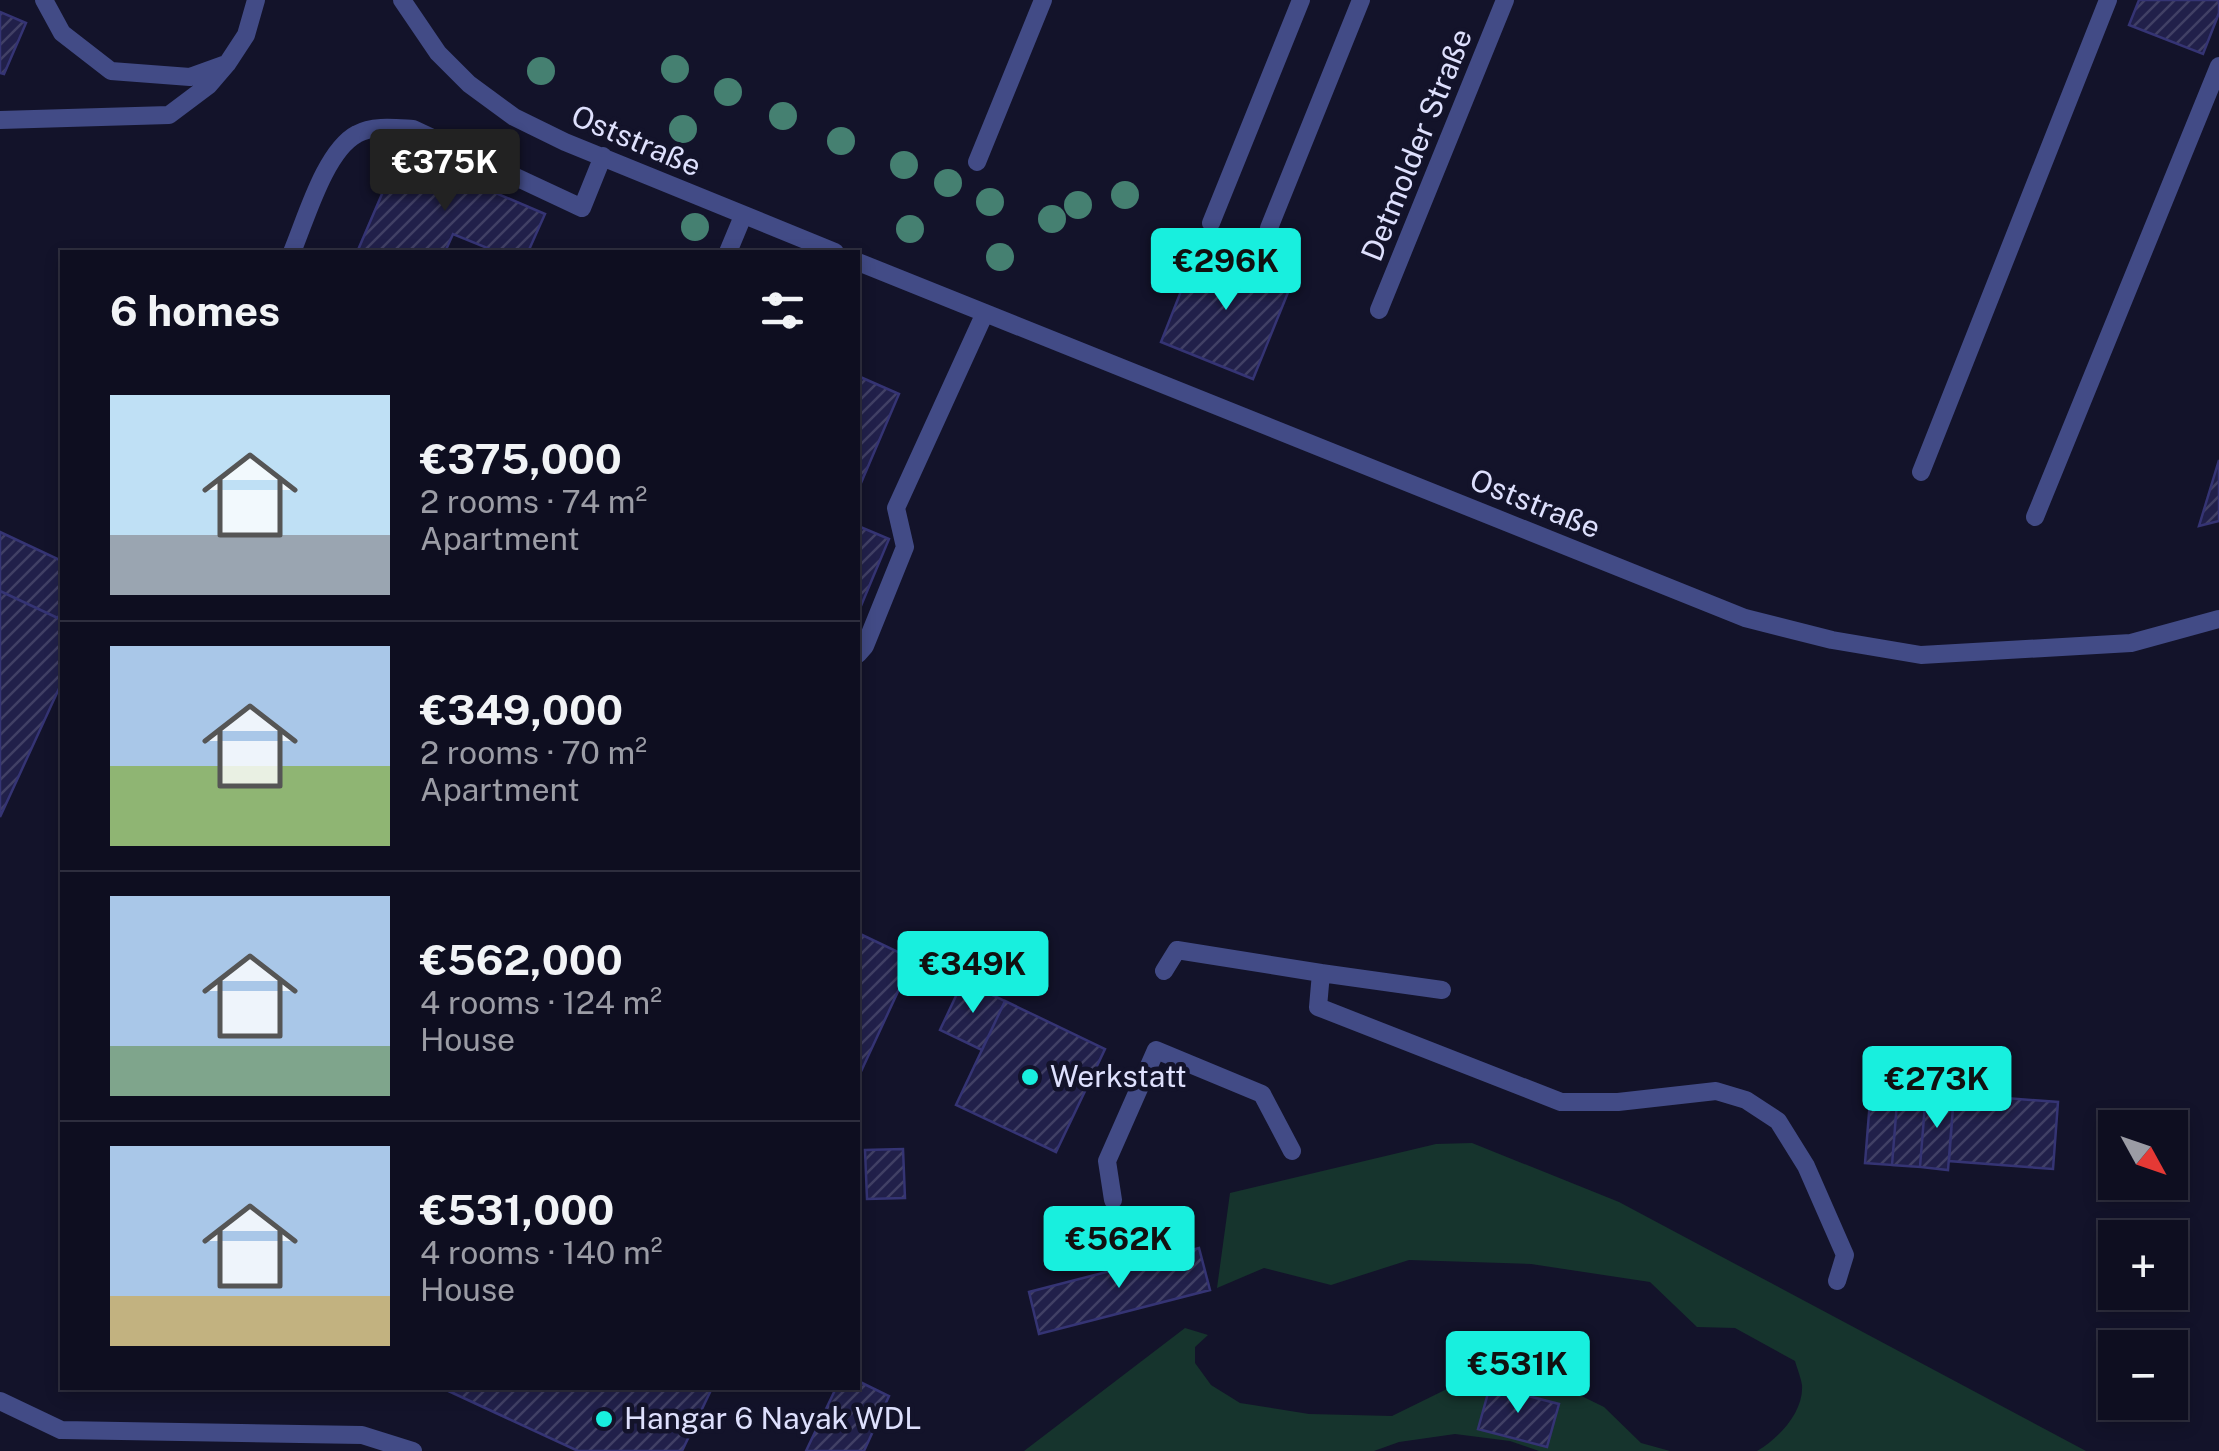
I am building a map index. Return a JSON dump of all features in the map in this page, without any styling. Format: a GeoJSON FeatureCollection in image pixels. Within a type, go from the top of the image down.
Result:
{"type":"FeatureCollection","features":[{"type":"Feature","properties":{"kind":"lane"},"geometry":{"type":"LineString","coordinates":[[44,0],[62,33],[110,71],[190,77],[227,64]]}},
{"type":"Feature","properties":{"kind":"lane"},"geometry":{"type":"LineString","coordinates":[[0,120],[169,116],[209,85],[227,64],[246,35],[256,0]]}},
{"type":"Feature","properties":{"kind":"lane","name":"Oststraße"},"geometry":{"type":"LineString","coordinates":[[402,0],[438,53],[469,84],[514,117],[830,250]]}},
{"type":"Feature","properties":{"kind":"lane"},"geometry":{"type":"LineString","coordinates":[[977,162],[1044,0]]}},
{"type":"Feature","properties":{"kind":"lane"},"geometry":{"type":"LineString","coordinates":[[1211,223],[1300,0]]}},
{"type":"Feature","properties":{"kind":"lane"},"geometry":{"type":"LineString","coordinates":[[1269,228],[1360,0]]}},
{"type":"Feature","properties":{"kind":"lane","name":"Detmolder Straße"},"geometry":{"type":"LineString","coordinates":[[1380,310],[1505,0]]}},
{"type":"Feature","properties":{"kind":"lane"},"geometry":{"type":"LineString","coordinates":[[1921,472],[2108,0]]}},
{"type":"Feature","properties":{"kind":"lane"},"geometry":{"type":"LineString","coordinates":[[2035,517],[2219,66]]}},
{"type":"Feature","properties":{"kind":"lane"},"geometry":{"type":"LineString","coordinates":[[293,250],[328,167],[359,132],[384,128],[413,130],[582,208],[604,156]]}},
{"type":"Feature","properties":{"kind":"lane"},"geometry":{"type":"LineString","coordinates":[[729,250],[743,216]]}},
{"type":"Feature","properties":{"kind":"lane","name":"Oststraße"},"geometry":{"type":"LineString","coordinates":[[860,263],[1745,618],[1832,640],[1921,655],[2130,644],[2219,619]]}},
{"type":"Feature","properties":{"kind":"lane"},"geometry":{"type":"LineString","coordinates":[[860,652],[905,547],[896,508],[984,314]]}},
{"type":"Feature","properties":{"kind":"lane"},"geometry":{"type":"LineString","coordinates":[[1164,971],[1177,950],[1442,990]]}},
{"type":"Feature","properties":{"kind":"lane"},"geometry":{"type":"LineString","coordinates":[[1321,974],[1318,1008],[1560,1102],[1618,1102],[1716,1091],[1746,1100],[1778,1120],[1806,1166],[1845,1254],[1837,1281]]}},
{"type":"Feature","properties":{"kind":"lane"},"geometry":{"type":"LineString","coordinates":[[1114,1200],[1107,1161],[1156,1050],[1262,1094],[1292,1151]]}},
{"type":"Feature","properties":{"kind":"lane"},"geometry":{"type":"LineString","coordinates":[[0,1401],[61,1430],[362,1435],[412,1451]]}},
{"type":"Feature","properties":{"kind":"green space"},"geometry":{"type":"Polygon","coordinates":[[[1472,1143],[1619,1202],[2086,1451],[1757,1451],[1781,1432],[1799,1405],[1802,1385],[1795,1361],[1735,1328],[1697,1327],[1650,1282],[1531,1264],[1409,1260],[1331,1285],[1264,1268],[1217,1288],[1230,1193],[1436,1144],[1472,1143]]]}},
{"type":"Feature","properties":{"kind":"green space"},"geometry":{"type":"Polygon","coordinates":[[[1185,1328],[1208,1335],[1195,1347],[1195,1363],[1211,1385],[1240,1403],[1309,1414],[1392,1416],[1479,1377],[1504,1383],[1541,1380],[1604,1407],[1641,1443],[1670,1451],[1539,1451],[1510,1441],[1455,1434],[1399,1442],[1374,1451],[1024,1451],[1185,1328]]]}},
{"type":"Feature","properties":{"kind":"building"},"geometry":{"type":"Polygon","coordinates":[[[2139,0],[2219,0],[2219,13],[2203,54],[2129,25],[2139,0]]]}},
{"type":"Feature","properties":{"kind":"building"},"geometry":{"type":"Polygon","coordinates":[[[0,12],[26,23],[4,74],[0,73],[0,12]]]}},
{"type":"Feature","properties":{"kind":"building"},"geometry":{"type":"Polygon","coordinates":[[[400,152],[545,214],[529,250],[492,250],[453,234],[446,250],[358,250],[400,152]]]}},
{"type":"Feature","properties":{"kind":"building"},"geometry":{"type":"Polygon","coordinates":[[[1198,248],[1291,285],[1253,379],[1161,342],[1198,248]]]}},
{"type":"Feature","properties":{"kind":"building"},"geometry":{"type":"Polygon","coordinates":[[[860,377],[899,394],[860,485],[860,377]]]}},
{"type":"Feature","properties":{"kind":"building"},"geometry":{"type":"Polygon","coordinates":[[[2219,460],[2219,521],[2199,526],[2219,460]]]}},
{"type":"Feature","properties":{"kind":"building"},"geometry":{"type":"Polygon","coordinates":[[[860,527],[889,539],[860,608],[860,527]]]}},
{"type":"Feature","properties":{"kind":"building"},"geometry":{"type":"Polygon","coordinates":[[[0,532],[60,560],[60,619],[0,591],[0,532]]]}},
{"type":"Feature","properties":{"kind":"building"},"geometry":{"type":"Polygon","coordinates":[[[0,591],[60,619],[60,686],[0,817],[0,591]]]}},
{"type":"Feature","properties":{"kind":"building"},"geometry":{"type":"Polygon","coordinates":[[[860,934],[913,959],[860,1074],[860,934]]]}},
{"type":"Feature","properties":{"kind":"building"},"geometry":{"type":"Polygon","coordinates":[[[963,981],[1005,1001],[982,1050],[940,1030],[963,981]]]}},
{"type":"Feature","properties":{"kind":"building","name":"Werkstatt"},"geometry":{"type":"Polygon","coordinates":[[[1005,1001],[1105,1049],[1056,1152],[956,1105],[1005,1001]]]}},
{"type":"Feature","properties":{"kind":"building"},"geometry":{"type":"Polygon","coordinates":[[[1871,1088],[1898,1090],[1892,1165],[1865,1163],[1871,1088]]]}},
{"type":"Feature","properties":{"kind":"building"},"geometry":{"type":"Polygon","coordinates":[[[1898,1090],[1926,1092],[1920,1167],[1892,1165],[1898,1090]]]}},
{"type":"Feature","properties":{"kind":"building"},"geometry":{"type":"Polygon","coordinates":[[[1926,1092],[1954,1094],[1948,1170],[1920,1167],[1926,1092]]]}},
{"type":"Feature","properties":{"kind":"building"},"geometry":{"type":"Polygon","coordinates":[[[1954,1094],[2058,1102],[2053,1169],[1949,1161],[1954,1094]]]}},
{"type":"Feature","properties":{"kind":"building"},"geometry":{"type":"Polygon","coordinates":[[[903,1149],[905,1198],[867,1199],[865,1150],[903,1149]]]}},
{"type":"Feature","properties":{"kind":"building"},"geometry":{"type":"Polygon","coordinates":[[[1199,1248],[1210,1290],[1039,1334],[1029,1292],[1199,1248]]]}},
{"type":"Feature","properties":{"kind":"building"},"geometry":{"type":"Polygon","coordinates":[[[860,1382],[889,1396],[864,1451],[806,1451],[835,1390],[860,1390],[860,1382]]]}},
{"type":"Feature","properties":{"kind":"building"},"geometry":{"type":"Polygon","coordinates":[[[1490,1386],[1559,1404],[1547,1447],[1478,1429],[1490,1386]]]}},
{"type":"Feature","properties":{"kind":"building","name":"Hangar 6 Nayak WDL"},"geometry":{"type":"Polygon","coordinates":[[[446,1390],[711,1390],[682,1451],[578,1451],[446,1390]]]}},
{"type":"Feature","properties":{"kind":"place","name":"Werkstatt"},"geometry":{"type":"Point","coordinates":[1030,1077]}},
{"type":"Feature","properties":{"kind":"place","name":"Hangar 6 Nayak WDL"},"geometry":{"type":"Point","coordinates":[604,1419]}}]}
